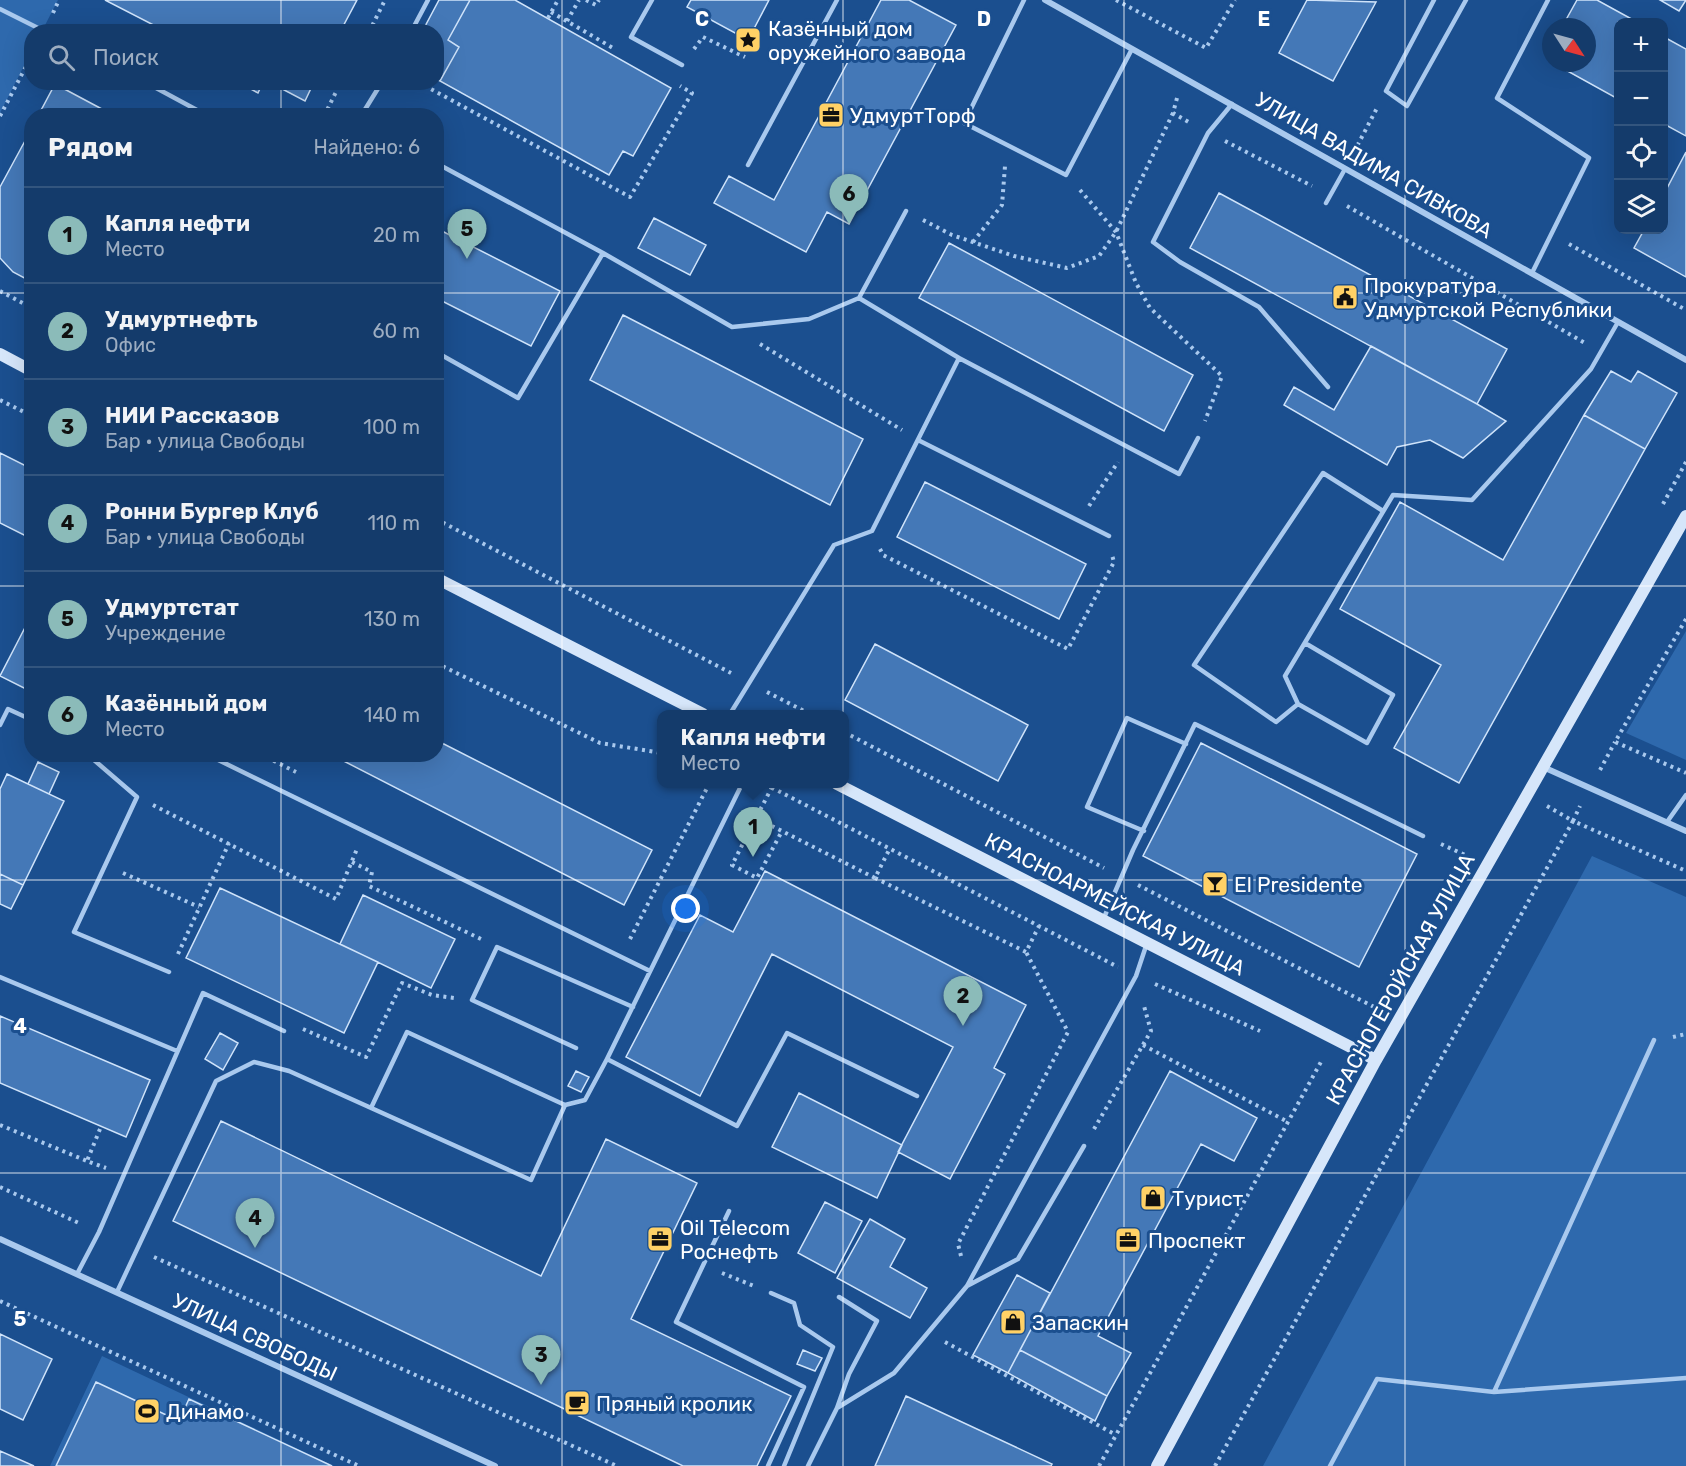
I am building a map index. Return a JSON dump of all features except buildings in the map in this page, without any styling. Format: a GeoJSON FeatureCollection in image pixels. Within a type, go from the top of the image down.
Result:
{"type":"FeatureCollection","features":[{"type":"Feature","properties":{"kind":"street","name":"УЛИЦА ВАДИМА СИВКОВА"},"geometry":{"type":"LineString","coordinates":[[1044,0],[1686,360]]}},
{"type":"Feature","properties":{"kind":"street"},"geometry":{"type":"LineString","coordinates":[[0,354],[24,366]]}},
{"type":"Feature","properties":{"kind":"street","name":"КРАСНОГЕРОЙСКАЯ УЛИЦА"},"geometry":{"type":"LineString","coordinates":[[1157,1466],[1376,1060],[1686,516]]}},
{"type":"Feature","properties":{"kind":"street"},"geometry":{"type":"LineString","coordinates":[[444,582],[695,710]]}},
{"type":"Feature","properties":{"kind":"street"},"geometry":{"type":"LineString","coordinates":[[1543,767],[1686,831]]}},
{"type":"Feature","properties":{"kind":"street","name":"КРАСНОАРМЕЙСКАЯ УЛИЦА"},"geometry":{"type":"LineString","coordinates":[[847,788],[1376,1060]]}},
{"type":"Feature","properties":{"kind":"street","name":"УЛИЦА СВОБОДЫ"},"geometry":{"type":"LineString","coordinates":[[0,1239],[495,1466]]}},
{"type":"Feature","properties":{"kind":"lane"},"geometry":{"type":"LineString","coordinates":[[415,24],[428,0]]}},
{"type":"Feature","properties":{"kind":"lane"},"geometry":{"type":"LineString","coordinates":[[652,0],[631,37],[682,65]]}},
{"type":"Feature","properties":{"kind":"lane"},"geometry":{"type":"LineString","coordinates":[[748,165],[837,0]]}},
{"type":"Feature","properties":{"kind":"lane"},"geometry":{"type":"LineString","coordinates":[[1024,0],[964,123],[1066,175],[1132,49]]}},
{"type":"Feature","properties":{"kind":"lane"},"geometry":{"type":"LineString","coordinates":[[1434,0],[1386,92],[1407,106],[1466,0]]}},
{"type":"Feature","properties":{"kind":"lane"},"geometry":{"type":"LineString","coordinates":[[1532,273],[1589,158],[1497,98],[1548,0]]}},
{"type":"Feature","properties":{"kind":"lane"},"geometry":{"type":"LineString","coordinates":[[0,9],[30,24]]}},
{"type":"Feature","properties":{"kind":"lane"},"geometry":{"type":"LineString","coordinates":[[160,90],[193,108]]}},
{"type":"Feature","properties":{"kind":"lane"},"geometry":{"type":"LineString","coordinates":[[366,108],[377,90]]}},
{"type":"Feature","properties":{"kind":"lane"},"geometry":{"type":"LineString","coordinates":[[1232,104],[1208,133],[1153,242],[1180,262],[1259,307],[1328,387]]}},
{"type":"Feature","properties":{"kind":"lane"},"geometry":{"type":"LineString","coordinates":[[444,167],[603,253],[732,327],[809,319],[859,298],[906,211]]}},
{"type":"Feature","properties":{"kind":"lane"},"geometry":{"type":"LineString","coordinates":[[1326,203],[1345,169]]}},
{"type":"Feature","properties":{"kind":"lane"},"geometry":{"type":"LineString","coordinates":[[444,356],[518,398],[603,253]]}},
{"type":"Feature","properties":{"kind":"lane"},"geometry":{"type":"LineString","coordinates":[[859,298],[959,358],[1179,474],[1198,438]]}},
{"type":"Feature","properties":{"kind":"lane"},"geometry":{"type":"LineString","coordinates":[[1305,643],[1394,695],[1367,743],[1298,704],[1285,676],[1383,511],[1393,495],[1472,500],[1591,369],[1618,322]]}},
{"type":"Feature","properties":{"kind":"lane"},"geometry":{"type":"LineString","coordinates":[[732,710],[834,545],[872,531],[959,358]]}},
{"type":"Feature","properties":{"kind":"lane"},"geometry":{"type":"LineString","coordinates":[[918,440],[1109,537]]}},
{"type":"Feature","properties":{"kind":"lane"},"geometry":{"type":"LineString","coordinates":[[1298,704],[1276,722],[1194,665],[1323,473],[1383,511]]}},
{"type":"Feature","properties":{"kind":"lane"},"geometry":{"type":"LineString","coordinates":[[0,705],[24,716]]}},
{"type":"Feature","properties":{"kind":"lane"},"geometry":{"type":"LineString","coordinates":[[0,725],[8,709]]}},
{"type":"Feature","properties":{"kind":"lane"},"geometry":{"type":"LineString","coordinates":[[1144,831],[1088,807],[1127,718],[1186,744]]}},
{"type":"Feature","properties":{"kind":"lane"},"geometry":{"type":"LineString","coordinates":[[1103,920],[1133,850],[1195,724],[1423,836]]}},
{"type":"Feature","properties":{"kind":"lane"},"geometry":{"type":"LineString","coordinates":[[97,762],[137,796],[74,932],[169,972]]}},
{"type":"Feature","properties":{"kind":"lane"},"geometry":{"type":"LineString","coordinates":[[222,762],[650,971]]}},
{"type":"Feature","properties":{"kind":"lane"},"geometry":{"type":"LineString","coordinates":[[371,1108],[407,1032],[565,1105],[585,1100],[740,788]]}},
{"type":"Feature","properties":{"kind":"lane"},"geometry":{"type":"LineString","coordinates":[[1667,822],[1686,795]]}},
{"type":"Feature","properties":{"kind":"lane"},"geometry":{"type":"LineString","coordinates":[[837,1408],[894,1373],[968,1286],[1136,976],[1147,942]]}},
{"type":"Feature","properties":{"kind":"lane"},"geometry":{"type":"LineString","coordinates":[[576,1048],[472,1000],[497,947],[633,1007]]}},
{"type":"Feature","properties":{"kind":"lane"},"geometry":{"type":"LineString","coordinates":[[0,977],[177,1051]]}},
{"type":"Feature","properties":{"kind":"lane"},"geometry":{"type":"LineString","coordinates":[[77,1274],[99,1232],[203,993],[284,1031]]}},
{"type":"Feature","properties":{"kind":"lane"},"geometry":{"type":"LineString","coordinates":[[607,1059],[737,1126],[787,1033],[917,1096]]}},
{"type":"Feature","properties":{"kind":"lane"},"geometry":{"type":"LineString","coordinates":[[1494,1392],[1654,1040]]}},
{"type":"Feature","properties":{"kind":"lane"},"geometry":{"type":"LineString","coordinates":[[117,1292],[135,1248],[216,1081],[254,1062],[289,1071],[531,1180],[565,1105]]}},
{"type":"Feature","properties":{"kind":"lane"},"geometry":{"type":"LineString","coordinates":[[968,1286],[1018,1259],[1084,1146]]}},
{"type":"Feature","properties":{"kind":"lane"},"geometry":{"type":"LineString","coordinates":[[729,1211],[676,1322],[804,1387],[768,1466]]}},
{"type":"Feature","properties":{"kind":"lane"},"geometry":{"type":"LineString","coordinates":[[771,1293],[794,1304],[800,1325],[832,1347],[784,1466]]}},
{"type":"Feature","properties":{"kind":"lane"},"geometry":{"type":"LineString","coordinates":[[808,1466],[837,1408],[849,1374],[877,1321],[839,1297]]}},
{"type":"Feature","properties":{"kind":"lane"},"geometry":{"type":"LineString","coordinates":[[1330,1466],[1377,1379],[1494,1392],[1686,1378]]}},
{"type":"Feature","properties":{"kind":"path"},"geometry":{"type":"LineString","coordinates":[[373,24],[385,0]]}},
{"type":"Feature","properties":{"kind":"path"},"geometry":{"type":"LineString","coordinates":[[548,18],[558,0]]}},
{"type":"Feature","properties":{"kind":"path"},"geometry":{"type":"LineString","coordinates":[[567,21],[579,0]]}},
{"type":"Feature","properties":{"kind":"path"},"geometry":{"type":"LineString","coordinates":[[586,0],[596,5],[599,0]]}},
{"type":"Feature","properties":{"kind":"path"},"geometry":{"type":"LineString","coordinates":[[1116,0],[1206,48],[1235,0]]}},
{"type":"Feature","properties":{"kind":"path"},"geometry":{"type":"LineString","coordinates":[[551,12],[615,49]]}},
{"type":"Feature","properties":{"kind":"path"},"geometry":{"type":"LineString","coordinates":[[682,65],[703,37],[745,57]]}},
{"type":"Feature","properties":{"kind":"path"},"geometry":{"type":"LineString","coordinates":[[0,116],[24,70]]}},
{"type":"Feature","properties":{"kind":"path"},"geometry":{"type":"LineString","coordinates":[[906,211],[952,235],[1014,256],[1067,268],[1099,256],[1116,232],[1173,113],[1182,77]]}},
{"type":"Feature","properties":{"kind":"path"},"geometry":{"type":"LineString","coordinates":[[433,90],[630,197],[692,93],[673,82]]}},
{"type":"Feature","properties":{"kind":"path"},"geometry":{"type":"LineString","coordinates":[[328,108],[337,90]]}},
{"type":"Feature","properties":{"kind":"path"},"geometry":{"type":"LineString","coordinates":[[1345,169],[1386,92]]}},
{"type":"Feature","properties":{"kind":"path"},"geometry":{"type":"LineString","coordinates":[[1173,113],[1330,196],[1601,352]]}},
{"type":"Feature","properties":{"kind":"path"},"geometry":{"type":"LineString","coordinates":[[972,242],[1002,205],[1007,145]]}},
{"type":"Feature","properties":{"kind":"path"},"geometry":{"type":"LineString","coordinates":[[1066,175],[1116,232],[1136,283],[1150,308],[1222,376],[1198,438]]}},
{"type":"Feature","properties":{"kind":"path"},"geometry":{"type":"LineString","coordinates":[[1551,234],[1686,310]]}},
{"type":"Feature","properties":{"kind":"path"},"geometry":{"type":"LineString","coordinates":[[0,291],[24,304]]}},
{"type":"Feature","properties":{"kind":"path"},"geometry":{"type":"LineString","coordinates":[[732,327],[918,440]]}},
{"type":"Feature","properties":{"kind":"path"},"geometry":{"type":"LineString","coordinates":[[0,400],[24,412]]}},
{"type":"Feature","properties":{"kind":"path"},"geometry":{"type":"LineString","coordinates":[[1078,521],[1128,447]]}},
{"type":"Feature","properties":{"kind":"path"},"geometry":{"type":"LineString","coordinates":[[444,523],[802,710]]}},
{"type":"Feature","properties":{"kind":"path"},"geometry":{"type":"LineString","coordinates":[[872,531],[882,555],[1068,649],[1114,562],[1109,537]]}},
{"type":"Feature","properties":{"kind":"path"},"geometry":{"type":"LineString","coordinates":[[1686,619],[1615,742],[1686,773]]}},
{"type":"Feature","properties":{"kind":"path"},"geometry":{"type":"LineString","coordinates":[[444,667],[600,743],[657,752]]}},
{"type":"Feature","properties":{"kind":"path"},"geometry":{"type":"LineString","coordinates":[[275,762],[302,776]]}},
{"type":"Feature","properties":{"kind":"path"},"geometry":{"type":"LineString","coordinates":[[621,934],[632,940],[708,788]]}},
{"type":"Feature","properties":{"kind":"path"},"geometry":{"type":"LineString","coordinates":[[772,788],[732,865],[757,878],[782,831]]}},
{"type":"Feature","properties":{"kind":"path"},"geometry":{"type":"LineString","coordinates":[[774,788],[1136,976],[1271,1035]]}},
{"type":"Feature","properties":{"kind":"path"},"geometry":{"type":"LineString","coordinates":[[137,796],[336,899],[363,831]]}},
{"type":"Feature","properties":{"kind":"path"},"geometry":{"type":"LineString","coordinates":[[756,819],[1026,952],[1068,1032],[958,1244],[968,1286]]}},
{"type":"Feature","properties":{"kind":"path"},"geometry":{"type":"LineString","coordinates":[[1215,1466],[1572,821],[1686,872]]}},
{"type":"Feature","properties":{"kind":"path"},"geometry":{"type":"LineString","coordinates":[[1423,836],[1465,855]]}},
{"type":"Feature","properties":{"kind":"path"},"geometry":{"type":"LineString","coordinates":[[169,972],[229,843]]}},
{"type":"Feature","properties":{"kind":"path"},"geometry":{"type":"LineString","coordinates":[[875,878],[890,848]]}},
{"type":"Feature","properties":{"kind":"path"},"geometry":{"type":"LineString","coordinates":[[352,862],[372,872],[369,886],[497,947]]}},
{"type":"Feature","properties":{"kind":"path"},"geometry":{"type":"LineString","coordinates":[[105,865],[199,908]]}},
{"type":"Feature","properties":{"kind":"path"},"geometry":{"type":"LineString","coordinates":[[1026,952],[1039,926]]}},
{"type":"Feature","properties":{"kind":"path"},"geometry":{"type":"LineString","coordinates":[[1084,1146],[1151,1031],[1136,976]]}},
{"type":"Feature","properties":{"kind":"path"},"geometry":{"type":"LineString","coordinates":[[284,1031],[304,1028],[366,1057],[402,983],[432,995],[472,1000]]}},
{"type":"Feature","properties":{"kind":"path"},"geometry":{"type":"LineString","coordinates":[[1143,1045],[1288,1122]]}},
{"type":"Feature","properties":{"kind":"path"},"geometry":{"type":"LineString","coordinates":[[1099,1466],[1323,1058],[1313,1053]]}},
{"type":"Feature","properties":{"kind":"path"},"geometry":{"type":"LineString","coordinates":[[0,1125],[123,1174]]}},
{"type":"Feature","properties":{"kind":"path"},"geometry":{"type":"LineString","coordinates":[[87,1161],[100,1129]]}},
{"type":"Feature","properties":{"kind":"path"},"geometry":{"type":"LineString","coordinates":[[0,1187],[99,1232]]}},
{"type":"Feature","properties":{"kind":"path"},"geometry":{"type":"LineString","coordinates":[[135,1248],[617,1466]]}},
{"type":"Feature","properties":{"kind":"path"},"geometry":{"type":"LineString","coordinates":[[703,1265],[771,1293]]}},
{"type":"Feature","properties":{"kind":"path"},"geometry":{"type":"LineString","coordinates":[[0,1301],[359,1466]]}},
{"type":"Feature","properties":{"kind":"path"},"geometry":{"type":"LineString","coordinates":[[928,1333],[1116,1435]]}},
{"type":"Feature","properties":{"kind":"shaded area"},"geometry":{"type":"Polygon","coordinates":[[[0,0],[58,0],[46,24],[24,24],[24,66],[0,113],[0,0]]]}},
{"type":"Feature","properties":{"kind":"shaded area"},"geometry":{"type":"Polygon","coordinates":[[[1686,631],[1686,760],[1626,733],[1686,631]]]}},
{"type":"Feature","properties":{"kind":"shaded area"},"geometry":{"type":"Polygon","coordinates":[[[1592,856],[1686,897],[1686,1466],[1263,1466],[1592,856]]]}},
{"type":"Feature","properties":{"kind":"shaded area","name":"Динамо"},"geometry":{"type":"Polygon","coordinates":[[[102,1356],[334,1466],[50,1466],[102,1356]]]}},
{"type":"Feature","properties":{"kind":"place","name":"Казённый дом оружейного завода"},"geometry":{"type":"Point","coordinates":[748,40]}},
{"type":"Feature","properties":{"kind":"place","name":"УдмуртТорф"},"geometry":{"type":"Point","coordinates":[831,115]}},
{"type":"Feature","properties":{"kind":"place","name":"Казённый дом"},"geometry":{"type":"Point","coordinates":[849,224]}},
{"type":"Feature","properties":{"kind":"place","name":"Удмуртстат"},"geometry":{"type":"Point","coordinates":[467,259]}},
{"type":"Feature","properties":{"kind":"place","name":"Прокуратура Удмуртской Республики"},"geometry":{"type":"Point","coordinates":[1345,297]}},
{"type":"Feature","properties":{"kind":"place","name":"Капля нефти"},"geometry":{"type":"Point","coordinates":[753,857]}},
{"type":"Feature","properties":{"kind":"place","name":"El Presidente"},"geometry":{"type":"Point","coordinates":[1215,884]}},
{"type":"Feature","properties":{"kind":"place","name":"Удмуртнефть"},"geometry":{"type":"Point","coordinates":[963,1026]}},
{"type":"Feature","properties":{"kind":"place","name":"Турист"},"geometry":{"type":"Point","coordinates":[1153,1198]}},
{"type":"Feature","properties":{"kind":"place","name":"Oil Telecom Роснефть"},"geometry":{"type":"Point","coordinates":[660,1239]}},
{"type":"Feature","properties":{"kind":"place","name":"Проспект"},"geometry":{"type":"Point","coordinates":[1128,1240]}},
{"type":"Feature","properties":{"kind":"place","name":"Ронни Бургер Клуб"},"geometry":{"type":"Point","coordinates":[255,1248]}},
{"type":"Feature","properties":{"kind":"place","name":"Запаскин"},"geometry":{"type":"Point","coordinates":[1013,1322]}},
{"type":"Feature","properties":{"kind":"place","name":"НИИ Рассказов"},"geometry":{"type":"Point","coordinates":[541,1385]}},
{"type":"Feature","properties":{"kind":"place","name":"Пряный кролик"},"geometry":{"type":"Point","coordinates":[577,1403]}},
{"type":"Feature","properties":{"kind":"place","name":"Динамо"},"geometry":{"type":"Point","coordinates":[147,1411]}}]}
